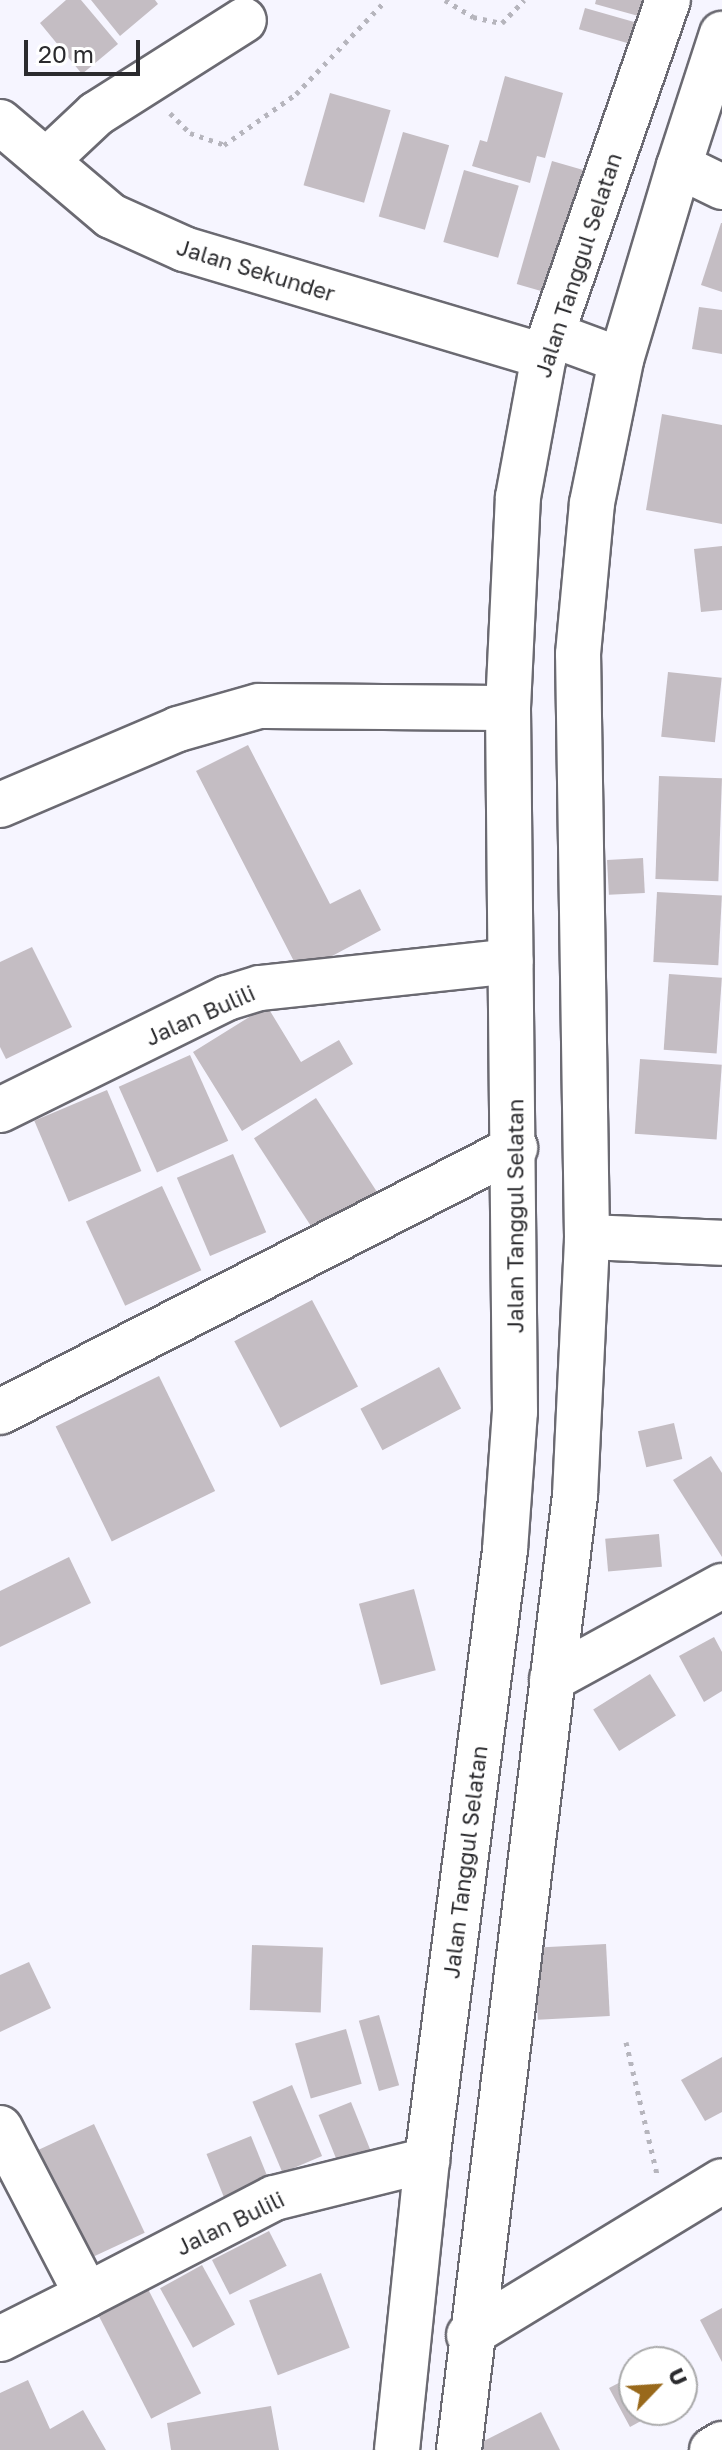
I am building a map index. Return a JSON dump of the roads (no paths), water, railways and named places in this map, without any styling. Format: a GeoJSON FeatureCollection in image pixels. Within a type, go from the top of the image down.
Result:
{"type":"FeatureCollection","features":[{"type":"Feature","properties":{"kind":"street","name":"Jalan Tanggul Selatan"},"geometry":{"type":"LineString","coordinates":[[397,2450],[427,2160],[505,1550],[515,1412],[515,1148],[508,708],[518,497],[580,350],[668,0]]}},
{"type":"Feature","properties":{"kind":"street"},"geometry":{"type":"LineString","coordinates":[[46,161],[96,114],[244,20]]}},
{"type":"Feature","properties":{"kind":"street"},"geometry":{"type":"LineString","coordinates":[[580,350],[679,166],[722,34]]}},
{"type":"Feature","properties":{"kind":"street","name":"Jalan Sekunder"},"geometry":{"type":"LineString","coordinates":[[0,122],[111,216],[184,249],[580,350]]}},
{"type":"Feature","properties":{"kind":"street"},"geometry":{"type":"LineString","coordinates":[[679,166],[722,187]]}},
{"type":"Feature","properties":{"kind":"street","name":"Jalan Tanggul Selatan"},"geometry":{"type":"LineString","coordinates":[[459,2450],[469,2335],[575,1495],[587,1237],[578,654],[592,503],[580,350]]}},
{"type":"Feature","properties":{"kind":"street"},"geometry":{"type":"LineString","coordinates":[[0,805],[178,729],[259,706],[508,708]]}},
{"type":"Feature","properties":{"kind":"street","name":"Jalan Bulili"},"geometry":{"type":"LineString","coordinates":[[0,1110],[227,998],[260,988],[511,961]]}},
{"type":"Feature","properties":{"kind":"street"},"geometry":{"type":"LineString","coordinates":[[0,1412],[515,1148]]}},
{"type":"Feature","properties":{"kind":"street"},"geometry":{"type":"LineString","coordinates":[[587,1237],[722,1243]]}},
{"type":"Feature","properties":{"kind":"street"},"geometry":{"type":"LineString","coordinates":[[552,1679],[722,1586]]}},
{"type":"Feature","properties":{"kind":"street"},"geometry":{"type":"LineString","coordinates":[[0,2128],[87,2295]]}},
{"type":"Feature","properties":{"kind":"street","name":"Jalan Bulili"},"geometry":{"type":"LineString","coordinates":[[0,2339],[274,2198],[427,2160]]}},
{"type":"Feature","properties":{"kind":"street"},"geometry":{"type":"LineString","coordinates":[[469,2335],[722,2181]]}},
{"type":"Feature","properties":{"kind":"street"},"geometry":{"type":"LineString","coordinates":[[712,2450],[722,2444]]}}]}
